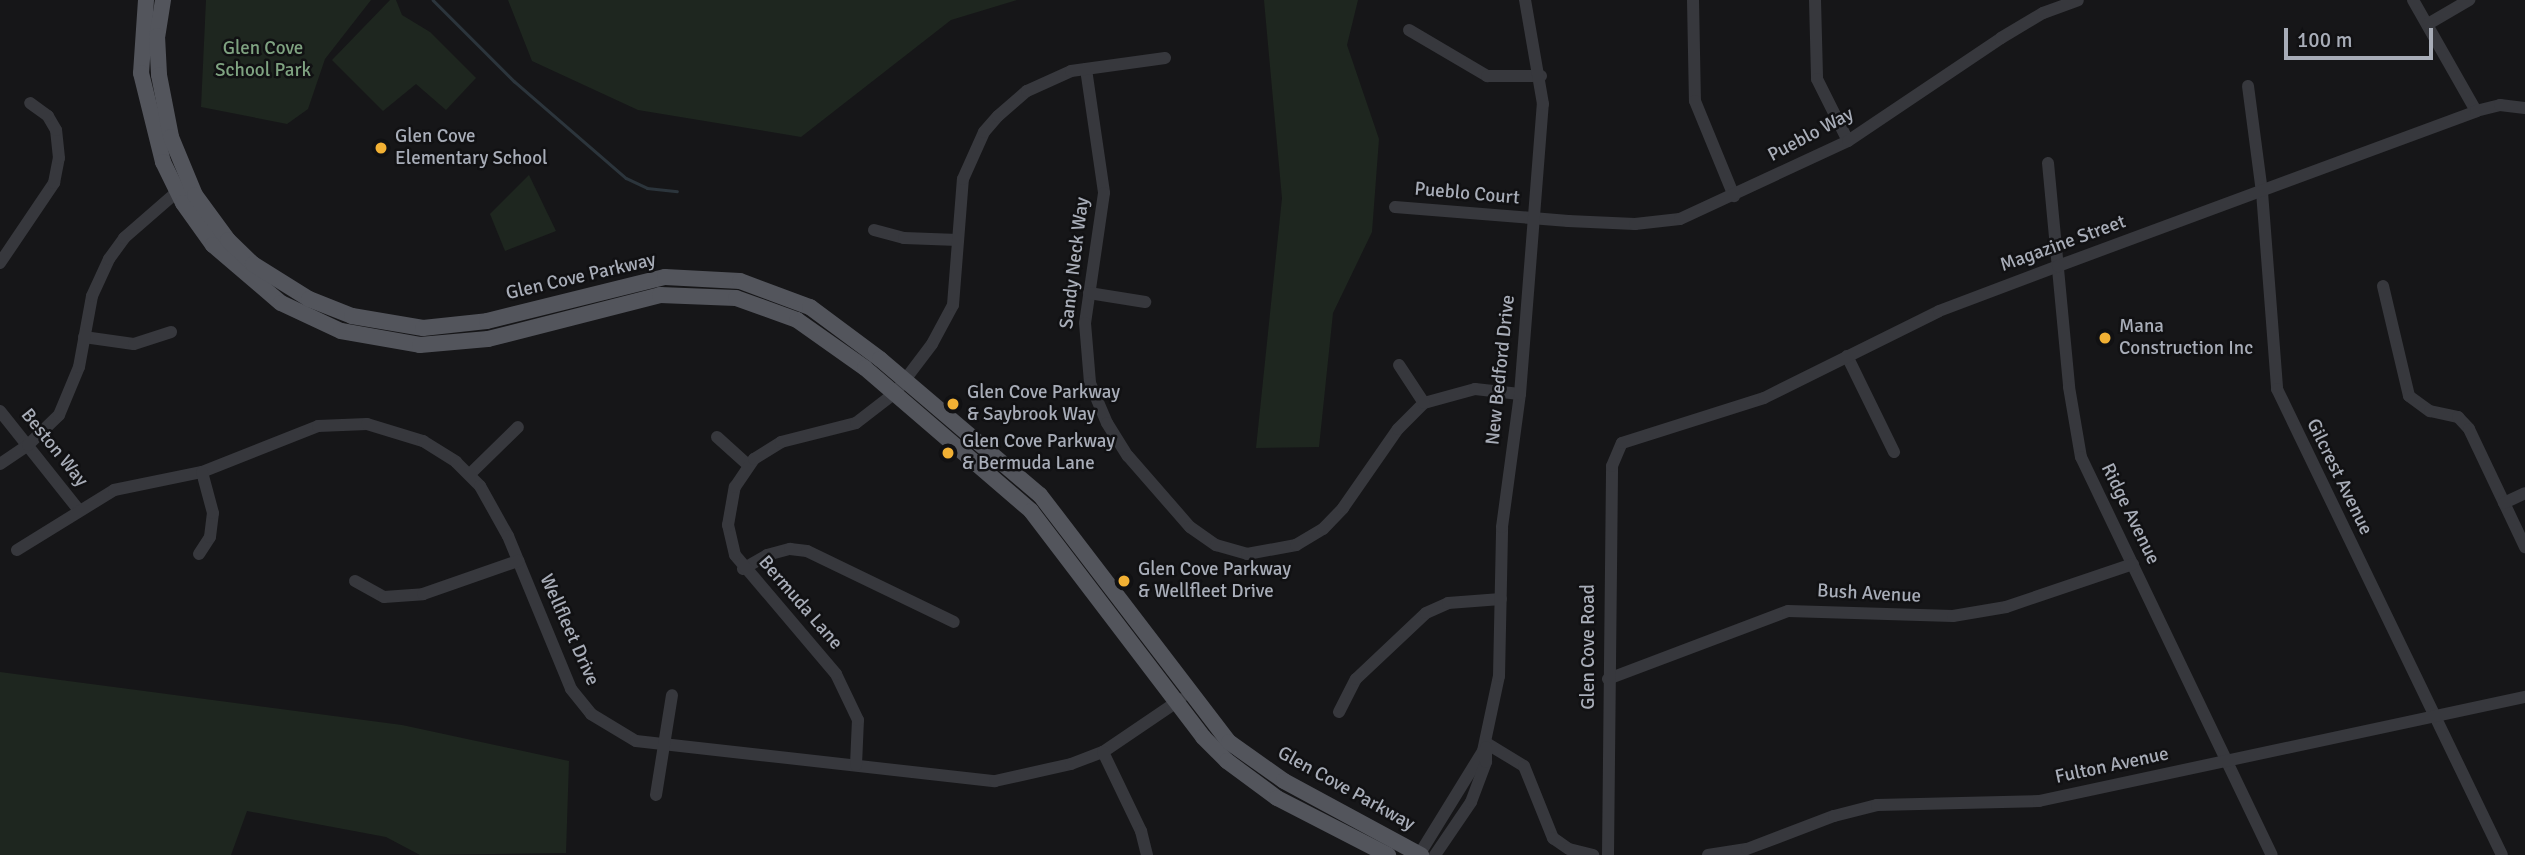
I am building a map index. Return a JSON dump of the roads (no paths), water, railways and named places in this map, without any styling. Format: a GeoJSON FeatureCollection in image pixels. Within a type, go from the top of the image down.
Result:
{"type":"FeatureCollection","features":[{"type":"Feature","properties":{"kind":"main road","name":"Glen Cove Parkway"},"geometry":{"type":"LineString","coordinates":[[146,0],[141,73],[148,116],[180,198],[212,245],[251,282],[281,303],[341,331],[420,345],[488,340],[660,295],[697,293],[736,298],[797,320],[900,387],[1040,495],[1214,727],[1251,760],[1424,855]]}},
{"type":"Feature","properties":{"kind":"main road","name":"Glen Cove Parkway"},"geometry":{"type":"LineString","coordinates":[[163,0],[157,36],[161,101],[191,186],[228,240],[253,264],[310,299],[352,316],[423,328],[487,321],[645,280],[729,280],[765,288],[810,307],[900,387],[1031,511],[1203,737],[1241,773],[1277,798],[1388,855]]}},
{"type":"Feature","properties":{"kind":"street","name":"New Bedford Drive"},"geometry":{"type":"LineString","coordinates":[[1424,855],[1486,743],[1499,676],[1502,527],[1520,394],[1535,218],[1541,76],[1525,0]]}},
{"type":"Feature","properties":{"kind":"street"},"geometry":{"type":"LineString","coordinates":[[1693,0],[1695,101],[1734,196]]}},
{"type":"Feature","properties":{"kind":"street"},"geometry":{"type":"LineString","coordinates":[[1815,0],[1817,79],[1847,141]]}},
{"type":"Feature","properties":{"kind":"street","name":"Pueblo Way"},"geometry":{"type":"LineString","coordinates":[[1535,218],[1658,223],[1699,212],[1847,141],[2001,38],[2077,0]]}},
{"type":"Feature","properties":{"kind":"street"},"geometry":{"type":"LineString","coordinates":[[2413,0],[2476,111]]}},
{"type":"Feature","properties":{"kind":"street"},"geometry":{"type":"LineString","coordinates":[[2428,23],[2469,0]]}},
{"type":"Feature","properties":{"kind":"street"},"geometry":{"type":"LineString","coordinates":[[1409,30],[1487,76],[1541,76]]}},
{"type":"Feature","properties":{"kind":"street","name":"Bermuda Lane"},"geometry":{"type":"LineString","coordinates":[[856,765],[858,720],[836,674],[743,569],[735,555],[728,524],[735,487],[748,465],[781,442],[856,423],[900,387],[932,344],[953,305],[963,178],[984,132],[1027,91],[1086,69],[1165,58]]}},
{"type":"Feature","properties":{"kind":"street","name":"Sandy Neck Way"},"geometry":{"type":"LineString","coordinates":[[1086,69],[1104,193],[1089,293],[1086,362],[1107,423],[1170,507],[1216,545],[1247,554],[1275,551],[1310,539],[1343,509],[1398,429],[1424,403],[1475,389],[1520,394]]}},
{"type":"Feature","properties":{"kind":"street","name":"Gilcrest Avenue"},"geometry":{"type":"LineString","coordinates":[[2248,86],[2262,192],[2277,389],[2502,855]]}},
{"type":"Feature","properties":{"kind":"street"},"geometry":{"type":"LineString","coordinates":[[0,262],[54,183],[59,158],[56,130],[48,116],[30,103]]}},
{"type":"Feature","properties":{"kind":"street","name":"Magazine Street"},"geometry":{"type":"LineString","coordinates":[[1622,443],[1764,398],[1940,311],[2058,266],[2476,111],[2500,104],[2525,108]]}},
{"type":"Feature","properties":{"kind":"street","name":"Ridge Avenue"},"geometry":{"type":"LineString","coordinates":[[2048,163],[2077,441],[2272,855]]}},
{"type":"Feature","properties":{"kind":"street"},"geometry":{"type":"LineString","coordinates":[[0,464],[48,428],[67,401],[92,296],[109,259],[124,238],[180,198]]}},
{"type":"Feature","properties":{"kind":"street","name":"Pueblo Court"},"geometry":{"type":"LineString","coordinates":[[1395,207],[1535,218]]}},
{"type":"Feature","properties":{"kind":"street"},"geometry":{"type":"LineString","coordinates":[[874,230],[904,238],[958,240]]}},
{"type":"Feature","properties":{"kind":"street"},"geometry":{"type":"LineString","coordinates":[[2383,286],[2409,396],[2430,411],[2465,423],[2525,547]]}},
{"type":"Feature","properties":{"kind":"street"},"geometry":{"type":"LineString","coordinates":[[1089,293],[1145,302]]}},
{"type":"Feature","properties":{"kind":"street"},"geometry":{"type":"LineString","coordinates":[[84,337],[134,344],[171,332]]}},
{"type":"Feature","properties":{"kind":"street"},"geometry":{"type":"LineString","coordinates":[[1847,356],[1894,452]]}},
{"type":"Feature","properties":{"kind":"street"},"geometry":{"type":"LineString","coordinates":[[1399,365],[1424,403]]}},
{"type":"Feature","properties":{"kind":"street","name":"Beston Way"},"geometry":{"type":"LineString","coordinates":[[0,411],[78,509]]}},
{"type":"Feature","properties":{"kind":"street","name":"Wellfleet Drive"},"geometry":{"type":"LineString","coordinates":[[18,550],[78,509],[139,482],[202,472],[288,435],[342,424],[402,433],[443,453],[470,474],[501,519],[561,671],[581,703],[620,735],[665,747],[995,781],[1072,764],[1102,752],[1190,692]]}},
{"type":"Feature","properties":{"kind":"street"},"geometry":{"type":"LineString","coordinates":[[470,474],[518,427]]}},
{"type":"Feature","properties":{"kind":"street"},"geometry":{"type":"LineString","coordinates":[[718,437],[748,465]]}},
{"type":"Feature","properties":{"kind":"street","name":"Glen Cove Road"},"geometry":{"type":"LineString","coordinates":[[1608,855],[1612,466],[1622,443]]}},
{"type":"Feature","properties":{"kind":"street"},"geometry":{"type":"LineString","coordinates":[[199,554],[210,537],[213,513],[202,472]]}},
{"type":"Feature","properties":{"kind":"street"},"geometry":{"type":"LineString","coordinates":[[2504,503],[2525,493]]}},
{"type":"Feature","properties":{"kind":"street"},"geometry":{"type":"LineString","coordinates":[[743,569],[767,555],[790,549],[807,551],[954,622]]}},
{"type":"Feature","properties":{"kind":"street"},"geometry":{"type":"LineString","coordinates":[[355,581],[384,597],[423,594],[517,561]]}},
{"type":"Feature","properties":{"kind":"street","name":"Bush Avenue"},"geometry":{"type":"LineString","coordinates":[[1608,679],[1780,612],[1808,610],[1953,616],[2006,607],[2133,564]]}},
{"type":"Feature","properties":{"kind":"street"},"geometry":{"type":"LineString","coordinates":[[1339,712],[1356,679],[1426,613],[1457,601],[1501,599]]}},
{"type":"Feature","properties":{"kind":"street"},"geometry":{"type":"LineString","coordinates":[[656,795],[672,695]]}},
{"type":"Feature","properties":{"kind":"street","name":"Fulton Avenue"},"geometry":{"type":"LineString","coordinates":[[1709,855],[1747,849],[1834,816],[1877,805],[2039,801],[2525,697]]}},
{"type":"Feature","properties":{"kind":"street"},"geometry":{"type":"LineString","coordinates":[[1486,743],[1524,766],[1553,838],[1569,849],[1593,855]]}},
{"type":"Feature","properties":{"kind":"street"},"geometry":{"type":"LineString","coordinates":[[1102,752],[1141,831],[1147,855]]}},
{"type":"Feature","properties":{"kind":"waterway"},"geometry":{"type":"LineString","coordinates":[[433,0],[514,81],[626,178],[647,188],[677,191]]}},
{"type":"Feature","properties":{"kind":"place","name":"Glen Cove Elementary School"},"geometry":{"type":"Point","coordinates":[381,148]}},
{"type":"Feature","properties":{"kind":"place","name":"Mana Construction Inc"},"geometry":{"type":"Point","coordinates":[2105,338]}},
{"type":"Feature","properties":{"kind":"place","name":"Glen Cove Parkway & Saybrook Way"},"geometry":{"type":"Point","coordinates":[953,404]}},
{"type":"Feature","properties":{"kind":"place","name":"Glen Cove Parkway & Bermuda Lane"},"geometry":{"type":"Point","coordinates":[948,453]}},
{"type":"Feature","properties":{"kind":"place","name":"Glen Cove Parkway & Wellfleet Drive"},"geometry":{"type":"Point","coordinates":[1124,581]}},
{"type":"Feature","properties":{"kind":"park label","name":"Glen Cove School Park"},"geometry":{"type":"Point","coordinates":[263,60]}}]}
